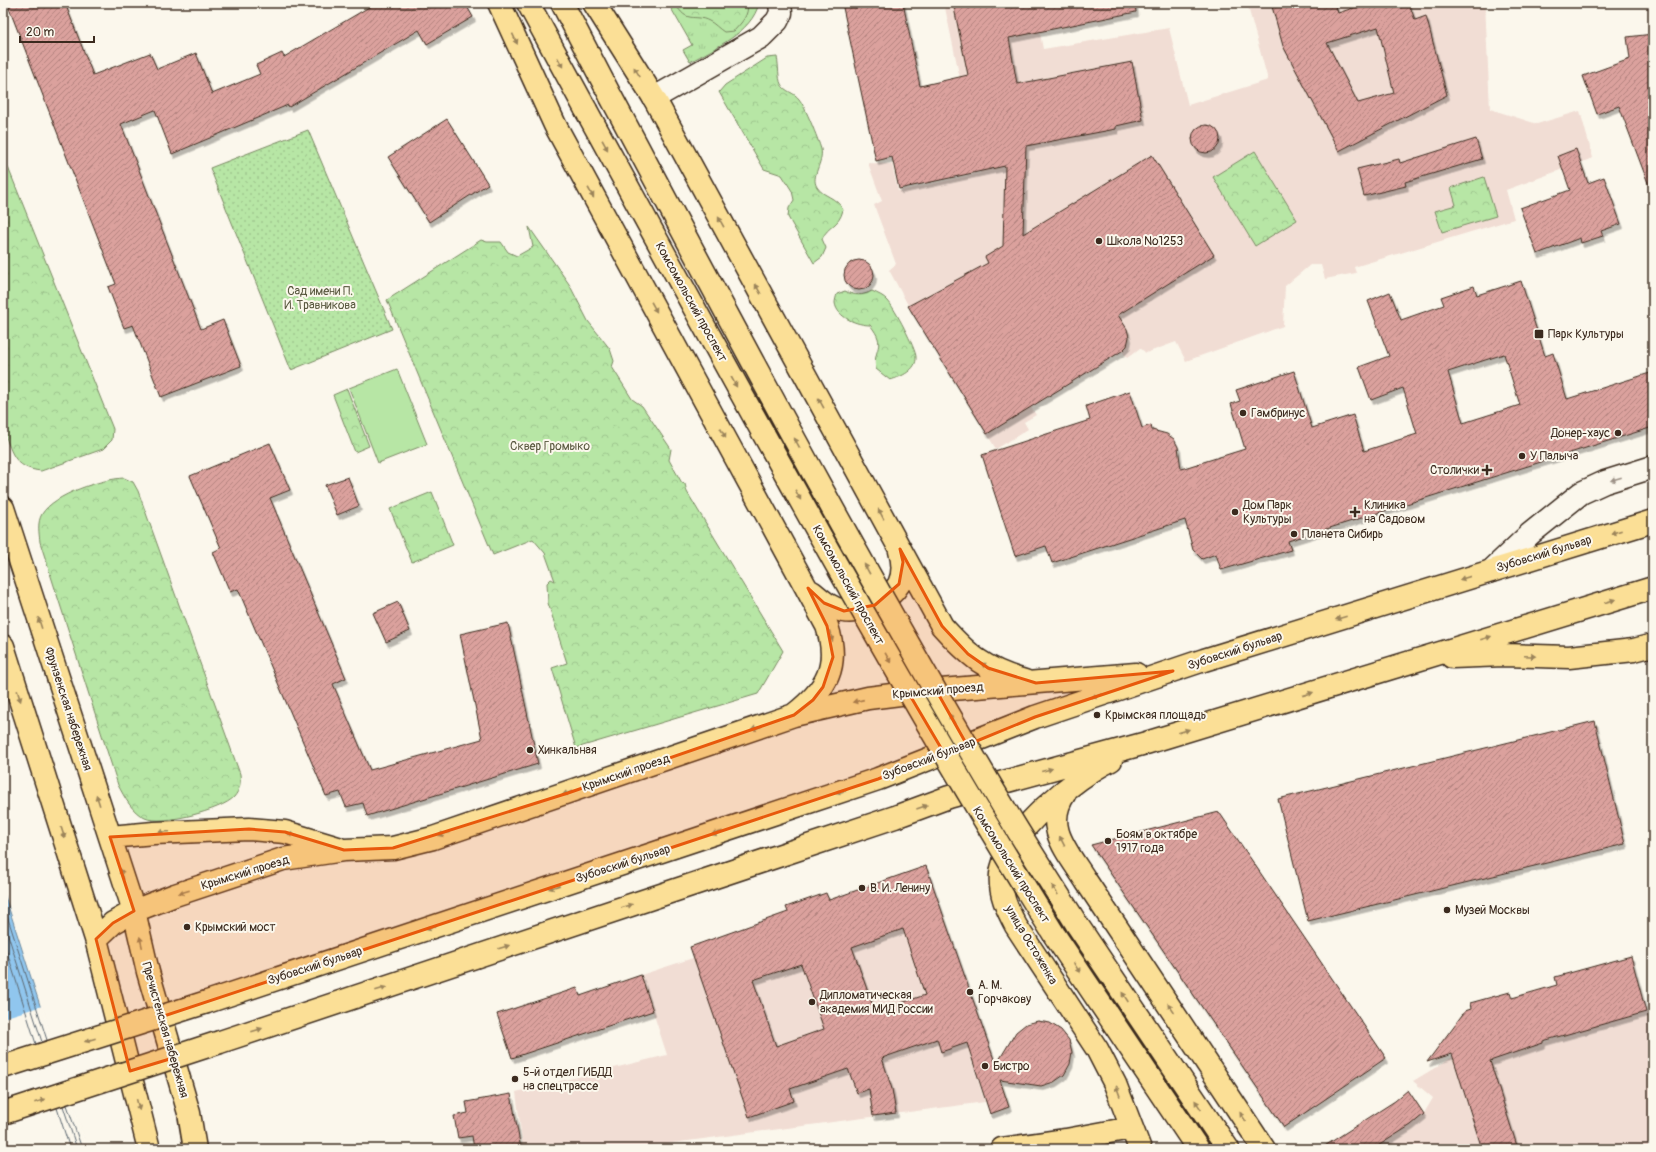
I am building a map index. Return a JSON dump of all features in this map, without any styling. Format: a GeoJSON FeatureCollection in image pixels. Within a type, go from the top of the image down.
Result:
{"type":"FeatureCollection","features":[{"type":"Feature","properties":{"kind":"main road"},"geometry":{"type":"LineString","coordinates":[[499,3],[555,125],[828,626],[832,642],[833,657],[830,673],[813,700],[794,715]]}},
{"type":"Feature","properties":{"kind":"main road","name":"Комсомольский проспект"},"geometry":{"type":"LineString","coordinates":[[528,3],[888,658],[984,822],[1055,936],[1198,1149]]}},
{"type":"Feature","properties":{"kind":"main road","name":"Комсомольский проспект"},"geometry":{"type":"LineString","coordinates":[[562,3],[762,380],[918,659],[1003,807],[1135,1013],[1228,1149]]}},
{"type":"Feature","properties":{"kind":"main road"},"geometry":{"type":"LineString","coordinates":[[594,3],[654,98],[942,626],[968,654],[988,668],[1036,683]]}},
{"type":"Feature","properties":{"kind":"main road","name":"Фрунзенская набережная"},"geometry":{"type":"LineString","coordinates":[[3,508],[134,911]]}},
{"type":"Feature","properties":{"kind":"main road","name":"Зубовский бульвар"},"geometry":{"type":"LineString","coordinates":[[3,1067],[207,1002],[878,779],[1035,717],[1173,671],[1653,521]]}},
{"type":"Feature","properties":{"kind":"main road"},"geometry":{"type":"LineString","coordinates":[[808,588],[824,603],[844,611],[859,611],[875,605],[889,596],[899,584],[902,568],[900,549]]}},
{"type":"Feature","properties":{"kind":"main road"},"geometry":{"type":"LineString","coordinates":[[3,1113],[896,817],[949,797],[1146,742],[1653,588]]}},
{"type":"Feature","properties":{"kind":"main road"},"geometry":{"type":"LineString","coordinates":[[1421,658],[1504,655],[1569,657],[1634,650],[1653,645]]}},
{"type":"Feature","properties":{"kind":"main road"},"geometry":{"type":"LineString","coordinates":[[3,646],[96,939],[149,1149]]}},
{"type":"Feature","properties":{"kind":"main road","name":"Крымский проезд"},"geometry":{"type":"LineString","coordinates":[[96,939],[113,923],[134,911],[175,895],[283,859],[344,850],[393,848],[433,838],[794,715],[868,698],[916,692],[1173,671]]}},
{"type":"Feature","properties":{"kind":"main road","name":"улица Остоженка"},"geometry":{"type":"LineString","coordinates":[[1140,1149],[1115,1084],[1097,1049],[1016,926],[1002,894],[1001,874],[1003,866],[1016,839],[1040,812],[1074,783],[1105,763],[1146,742]]}},
{"type":"Feature","properties":{"kind":"main road"},"geometry":{"type":"LineString","coordinates":[[1074,783],[1057,806],[1056,827],[1061,841],[1264,1149]]}},
{"type":"Feature","properties":{"kind":"main road"},"geometry":{"type":"LineString","coordinates":[[110,837],[154,832],[249,829],[285,832],[344,850]]}},
{"type":"Feature","properties":{"kind":"main road","name":"Пречистенская набережная"},"geometry":{"type":"LineString","coordinates":[[134,911],[148,972],[189,1113],[195,1149]]}},
{"type":"Feature","properties":{"kind":"main road"},"geometry":{"type":"LineString","coordinates":[[1002,1149],[1066,1140],[1131,1128]]}},
{"type":"Feature","properties":{"kind":"street"},"geometry":{"type":"LineString","coordinates":[[654,98],[761,37],[778,21],[781,13],[780,3]]}},
{"type":"Feature","properties":{"kind":"street"},"geometry":{"type":"LineString","coordinates":[[1491,571],[1530,534],[1581,493],[1605,482],[1653,467]]}},
{"type":"Feature","properties":{"kind":"highlighted area"},"geometry":{"type":"Polygon","coordinates":[[[900,549],[942,626],[968,654],[988,668],[1036,683],[1173,671],[1035,717],[967,745],[936,690],[908,692],[944,753],[878,779],[161,1017],[173,1058],[130,1071],[96,939],[113,923],[134,911],[110,837],[249,829],[285,832],[344,850],[393,848],[568,793],[794,715],[813,700],[823,687],[833,657],[827,626],[808,588],[824,603],[844,611],[875,605],[899,584],[903,562],[900,549]]]}},
{"type":"Feature","properties":{"kind":"shaded area","name":"Школа №1253"},"geometry":{"type":"Polygon","coordinates":[[[944,3],[1034,3],[1043,49],[1169,28],[1188,105],[1268,80],[1247,3],[1485,3],[1490,109],[1537,124],[1580,111],[1593,158],[1506,190],[1514,219],[1354,267],[1356,273],[1325,279],[1321,265],[1310,265],[1285,286],[1283,326],[1186,361],[1176,342],[1146,353],[1140,348],[1127,358],[1122,351],[1031,407],[1036,415],[1024,422],[1028,429],[996,449],[908,305],[889,270],[896,264],[874,205],[882,201],[868,163],[892,164],[898,191],[980,173],[944,3]]]}},
{"type":"Feature","properties":{"kind":"shaded area","name":"Дипломатическая академия МИД России"},"geometry":{"type":"Polygon","coordinates":[[[926,866],[986,1037],[984,1049],[970,1054],[985,1102],[627,1149],[523,1149],[516,1092],[667,1055],[641,975],[693,958],[690,947],[788,912],[786,907],[826,893],[829,900],[926,866]]]}},
{"type":"Feature","properties":{"kind":"shaded area"},"geometry":{"type":"Polygon","coordinates":[[[1653,1010],[1653,1149],[1373,1149],[1423,1115],[1433,1098],[1413,1081],[1453,1057],[1490,1061],[1571,1033],[1653,1010]]]}},
{"type":"Feature","properties":{"kind":"green space"},"geometry":{"type":"Polygon","coordinates":[[[668,3],[759,3],[755,14],[749,23],[740,31],[721,45],[690,62],[683,50],[692,45],[668,3]]]}},
{"type":"Feature","properties":{"kind":"green space"},"geometry":{"type":"Polygon","coordinates":[[[675,3],[747,3],[748,7],[746,15],[734,31],[724,32],[709,21],[683,14],[675,3]]]}},
{"type":"Feature","properties":{"kind":"green space"},"geometry":{"type":"Polygon","coordinates":[[[777,57],[779,79],[781,84],[802,103],[821,149],[821,159],[815,178],[815,183],[823,193],[837,202],[843,210],[839,220],[824,234],[822,239],[826,248],[822,257],[814,263],[788,217],[789,208],[794,200],[792,191],[782,175],[764,169],[719,92],[725,85],[767,58],[777,57]]]}},
{"type":"Feature","properties":{"kind":"green space","name":"Сад имени П. И. Травникова"},"geometry":{"type":"Polygon","coordinates":[[[308,130],[392,329],[291,370],[210,168],[308,130]]]}},
{"type":"Feature","properties":{"kind":"green space"},"geometry":{"type":"Polygon","coordinates":[[[1255,151],[1297,220],[1255,246],[1213,177],[1255,151]]]}},
{"type":"Feature","properties":{"kind":"green space"},"geometry":{"type":"Polygon","coordinates":[[[3,155],[113,429],[112,440],[103,449],[41,471],[24,466],[14,457],[3,428],[3,155]]]}},
{"type":"Feature","properties":{"kind":"green space"},"geometry":{"type":"Polygon","coordinates":[[[1484,177],[1496,216],[1442,232],[1435,211],[1456,205],[1451,188],[1484,177]]]}},
{"type":"Feature","properties":{"kind":"green space","name":"Сквер Громыко"},"geometry":{"type":"Polygon","coordinates":[[[529,227],[569,284],[588,321],[610,349],[614,361],[612,367],[632,399],[642,406],[671,449],[669,460],[682,483],[685,484],[687,492],[783,651],[758,694],[576,748],[552,668],[567,663],[548,603],[547,583],[551,579],[555,581],[545,553],[533,539],[493,555],[387,300],[481,240],[487,242],[501,242],[508,252],[517,256],[533,247],[529,227]]]}},
{"type":"Feature","properties":{"kind":"green space"},"geometry":{"type":"Polygon","coordinates":[[[845,291],[858,295],[872,291],[881,295],[888,301],[904,328],[915,353],[916,362],[908,372],[890,380],[876,369],[875,362],[879,343],[875,332],[870,325],[860,324],[844,317],[840,313],[835,303],[837,294],[845,291]]]}},
{"type":"Feature","properties":{"kind":"green space"},"geometry":{"type":"Polygon","coordinates":[[[397,369],[427,444],[378,463],[349,388],[397,369]]]}},
{"type":"Feature","properties":{"kind":"green space"},"geometry":{"type":"Polygon","coordinates":[[[347,389],[369,446],[355,452],[333,395],[347,389]]]}},
{"type":"Feature","properties":{"kind":"green space"},"geometry":{"type":"Polygon","coordinates":[[[124,478],[133,482],[138,491],[240,774],[238,792],[227,802],[217,807],[191,815],[164,820],[145,818],[136,812],[126,800],[118,785],[40,542],[40,517],[48,507],[57,500],[79,489],[104,481],[124,478]]]}},
{"type":"Feature","properties":{"kind":"green space"},"geometry":{"type":"Polygon","coordinates":[[[432,492],[453,545],[412,562],[390,509],[432,492]]]}},
{"type":"Feature","properties":{"kind":"water"},"geometry":{"type":"Polygon","coordinates":[[[3,890],[86,1149],[3,1149],[3,890]]]}},
{"type":"Feature","properties":{"kind":"pier"},"geometry":{"type":"Polygon","coordinates":[[[42,1006],[86,1144],[69,1149],[3,1149],[3,1018],[42,1006]]]}},
{"type":"Feature","properties":{"kind":"building"},"geometry":{"type":"Polygon","coordinates":[[[7,3],[65,3],[93,75],[150,53],[157,69],[196,53],[212,94],[260,74],[256,65],[282,53],[284,57],[376,3],[465,3],[473,17],[427,44],[419,30],[289,107],[288,105],[172,154],[155,110],[121,124],[201,329],[223,320],[241,366],[161,397],[133,325],[124,328],[108,287],[116,284],[7,3]]]}},
{"type":"Feature","properties":{"kind":"building"},"geometry":{"type":"Polygon","coordinates":[[[842,3],[903,3],[920,86],[968,75],[953,3],[1135,3],[1136,12],[1009,38],[1017,84],[1132,62],[1143,120],[1116,126],[1116,129],[1026,146],[1023,234],[1152,155],[1214,255],[1118,315],[1127,329],[1129,337],[1127,346],[1122,351],[987,434],[908,306],[988,263],[985,257],[1003,246],[1005,166],[899,189],[892,157],[876,161],[842,3]]]}},
{"type":"Feature","properties":{"kind":"building"},"geometry":{"type":"Polygon","coordinates":[[[1271,3],[1335,3],[1338,13],[1368,3],[1409,3],[1415,20],[1426,16],[1447,95],[1339,151],[1283,46],[1271,3]],[[1378,27],[1327,43],[1358,103],[1394,93],[1378,27]]]}},
{"type":"Feature","properties":{"kind":"building"},"geometry":{"type":"Polygon","coordinates":[[[1653,34],[1653,190],[1651,191],[1619,106],[1597,114],[1583,76],[1630,59],[1627,37],[1653,34]]]}},
{"type":"Feature","properties":{"kind":"building"},"geometry":{"type":"Polygon","coordinates":[[[447,119],[488,184],[429,222],[388,157],[447,119]]]}},
{"type":"Feature","properties":{"kind":"building"},"geometry":{"type":"Polygon","coordinates":[[[1206,125],[1212,126],[1216,129],[1219,133],[1219,145],[1216,149],[1212,152],[1206,153],[1200,152],[1196,149],[1193,145],[1192,139],[1193,133],[1196,129],[1200,126],[1206,125]]]}},
{"type":"Feature","properties":{"kind":"building"},"geometry":{"type":"Polygon","coordinates":[[[1476,139],[1482,159],[1405,182],[1406,186],[1364,196],[1357,169],[1399,159],[1400,163],[1476,139]]]}},
{"type":"Feature","properties":{"kind":"building"},"geometry":{"type":"Polygon","coordinates":[[[1576,149],[1588,183],[1604,177],[1621,224],[1601,231],[1603,236],[1581,243],[1580,238],[1537,254],[1520,208],[1570,190],[1558,156],[1576,149]]]}},
{"type":"Feature","properties":{"kind":"building"},"geometry":{"type":"Polygon","coordinates":[[[859,260],[870,264],[874,275],[870,286],[859,290],[848,286],[844,275],[848,264],[859,260]]]}},
{"type":"Feature","properties":{"kind":"building"},"geometry":{"type":"Polygon","coordinates":[[[1521,281],[1545,356],[1553,353],[1567,399],[1653,372],[1653,427],[1288,541],[1291,550],[1221,570],[1216,554],[1202,559],[1193,550],[1185,520],[1052,563],[1046,546],[1015,556],[982,455],[1090,420],[1086,406],[1130,391],[1142,428],[1151,425],[1152,430],[1167,434],[1174,439],[1178,447],[1181,469],[1245,449],[1231,404],[1240,401],[1236,390],[1294,371],[1312,428],[1353,415],[1364,451],[1417,434],[1403,388],[1371,400],[1359,367],[1389,356],[1368,301],[1390,292],[1401,320],[1444,305],[1441,297],[1474,286],[1477,295],[1521,281]],[[1504,354],[1448,372],[1463,423],[1520,405],[1504,354]]]}},
{"type":"Feature","properties":{"kind":"building"},"geometry":{"type":"Polygon","coordinates":[[[270,443],[290,490],[270,498],[346,678],[333,684],[370,770],[482,739],[460,634],[508,623],[538,764],[367,816],[363,803],[346,807],[340,792],[326,796],[238,589],[230,592],[213,552],[221,548],[190,476],[270,443]]]}},
{"type":"Feature","properties":{"kind":"building"},"geometry":{"type":"Polygon","coordinates":[[[348,477],[359,506],[337,515],[325,485],[348,477]]]}},
{"type":"Feature","properties":{"kind":"building"},"geometry":{"type":"Polygon","coordinates":[[[398,602],[410,631],[386,642],[373,613],[398,602]]]}},
{"type":"Feature","properties":{"kind":"building"},"geometry":{"type":"Polygon","coordinates":[[[1595,721],[1625,844],[1308,921],[1278,799],[1595,721]]]}},
{"type":"Feature","properties":{"kind":"building"},"geometry":{"type":"Polygon","coordinates":[[[1219,812],[1386,1058],[1284,1127],[1091,845],[1219,812]]]}},
{"type":"Feature","properties":{"kind":"building"},"geometry":{"type":"Polygon","coordinates":[[[926,866],[996,1065],[1016,1032],[1026,1024],[1038,1021],[1050,1023],[1061,1030],[1069,1040],[1072,1052],[1070,1064],[1064,1075],[1054,1082],[1041,1086],[1000,1080],[1009,1107],[990,1114],[967,1043],[941,1052],[937,1039],[882,1058],[892,1089],[896,1113],[873,1116],[869,1089],[857,1093],[848,1069],[790,1089],[794,1101],[749,1117],[690,947],[788,912],[786,907],[826,893],[829,900],[926,866]],[[903,929],[852,947],[875,1012],[925,995],[903,929]],[[801,964],[753,980],[776,1046],[824,1029],[801,964]]]}},
{"type":"Feature","properties":{"kind":"building"},"geometry":{"type":"Polygon","coordinates":[[[1631,956],[1646,1012],[1543,1041],[1543,1043],[1490,1061],[1518,1149],[1482,1149],[1452,1054],[1427,1062],[1465,1011],[1471,1009],[1470,1003],[1510,992],[1512,998],[1557,985],[1555,977],[1631,956]]]}},
{"type":"Feature","properties":{"kind":"building"},"geometry":{"type":"Polygon","coordinates":[[[641,975],[653,1011],[512,1058],[497,1014],[577,988],[580,996],[641,975]]]}},
{"type":"Feature","properties":{"kind":"building"},"geometry":{"type":"Polygon","coordinates":[[[1408,1090],[1424,1114],[1411,1125],[1373,1149],[1320,1149],[1395,1101],[1408,1090]]]}},
{"type":"Feature","properties":{"kind":"building"},"geometry":{"type":"Polygon","coordinates":[[[511,1094],[521,1149],[474,1149],[472,1136],[458,1138],[454,1116],[468,1113],[466,1102],[511,1094]]]}},
{"type":"Feature","properties":{"kind":"place","name":"Школа №1253"},"geometry":{"type":"Point","coordinates":[1099,241]}},
{"type":"Feature","properties":{"kind":"place","name":"Парк Культуры"},"geometry":{"type":"Point","coordinates":[1539,334]}},
{"type":"Feature","properties":{"kind":"place","name":"Гамбринус"},"geometry":{"type":"Point","coordinates":[1243,413]}},
{"type":"Feature","properties":{"kind":"place","name":"Донер-хаус"},"geometry":{"type":"Point","coordinates":[1618,433]}},
{"type":"Feature","properties":{"kind":"place","name":"У Палыча"},"geometry":{"type":"Point","coordinates":[1522,456]}},
{"type":"Feature","properties":{"kind":"place","name":"Столички"},"geometry":{"type":"Point","coordinates":[1487,470]}},
{"type":"Feature","properties":{"kind":"place","name":"Дом Парк Культуры"},"geometry":{"type":"Point","coordinates":[1235,512]}},
{"type":"Feature","properties":{"kind":"place","name":"Клиника на Садовом"},"geometry":{"type":"Point","coordinates":[1355,512]}},
{"type":"Feature","properties":{"kind":"place","name":"Планета Сибирь"},"geometry":{"type":"Point","coordinates":[1294,534]}},
{"type":"Feature","properties":{"kind":"place","name":"Крымская площадь"},"geometry":{"type":"Point","coordinates":[1097,715]}},
{"type":"Feature","properties":{"kind":"place","name":"Хинкальная"},"geometry":{"type":"Point","coordinates":[530,750]}},
{"type":"Feature","properties":{"kind":"place","name":"Боям в октябре 1917 года"},"geometry":{"type":"Point","coordinates":[1108,841]}},
{"type":"Feature","properties":{"kind":"place","name":"В. И. Ленину"},"geometry":{"type":"Point","coordinates":[862,888]}},
{"type":"Feature","properties":{"kind":"place","name":"Музей Москвы"},"geometry":{"type":"Point","coordinates":[1447,910]}},
{"type":"Feature","properties":{"kind":"place","name":"Крымский мост"},"geometry":{"type":"Point","coordinates":[187,927]}},
{"type":"Feature","properties":{"kind":"place","name":"А. М. Горчакову"},"geometry":{"type":"Point","coordinates":[970,992]}},
{"type":"Feature","properties":{"kind":"place","name":"Дипломатическая академия МИД России"},"geometry":{"type":"Point","coordinates":[812,1002]}},
{"type":"Feature","properties":{"kind":"place","name":"Бистро"},"geometry":{"type":"Point","coordinates":[985,1066]}},
{"type":"Feature","properties":{"kind":"place","name":"5-й отдел ГИБДД на спецтрассе"},"geometry":{"type":"Point","coordinates":[515,1079]}}]}
